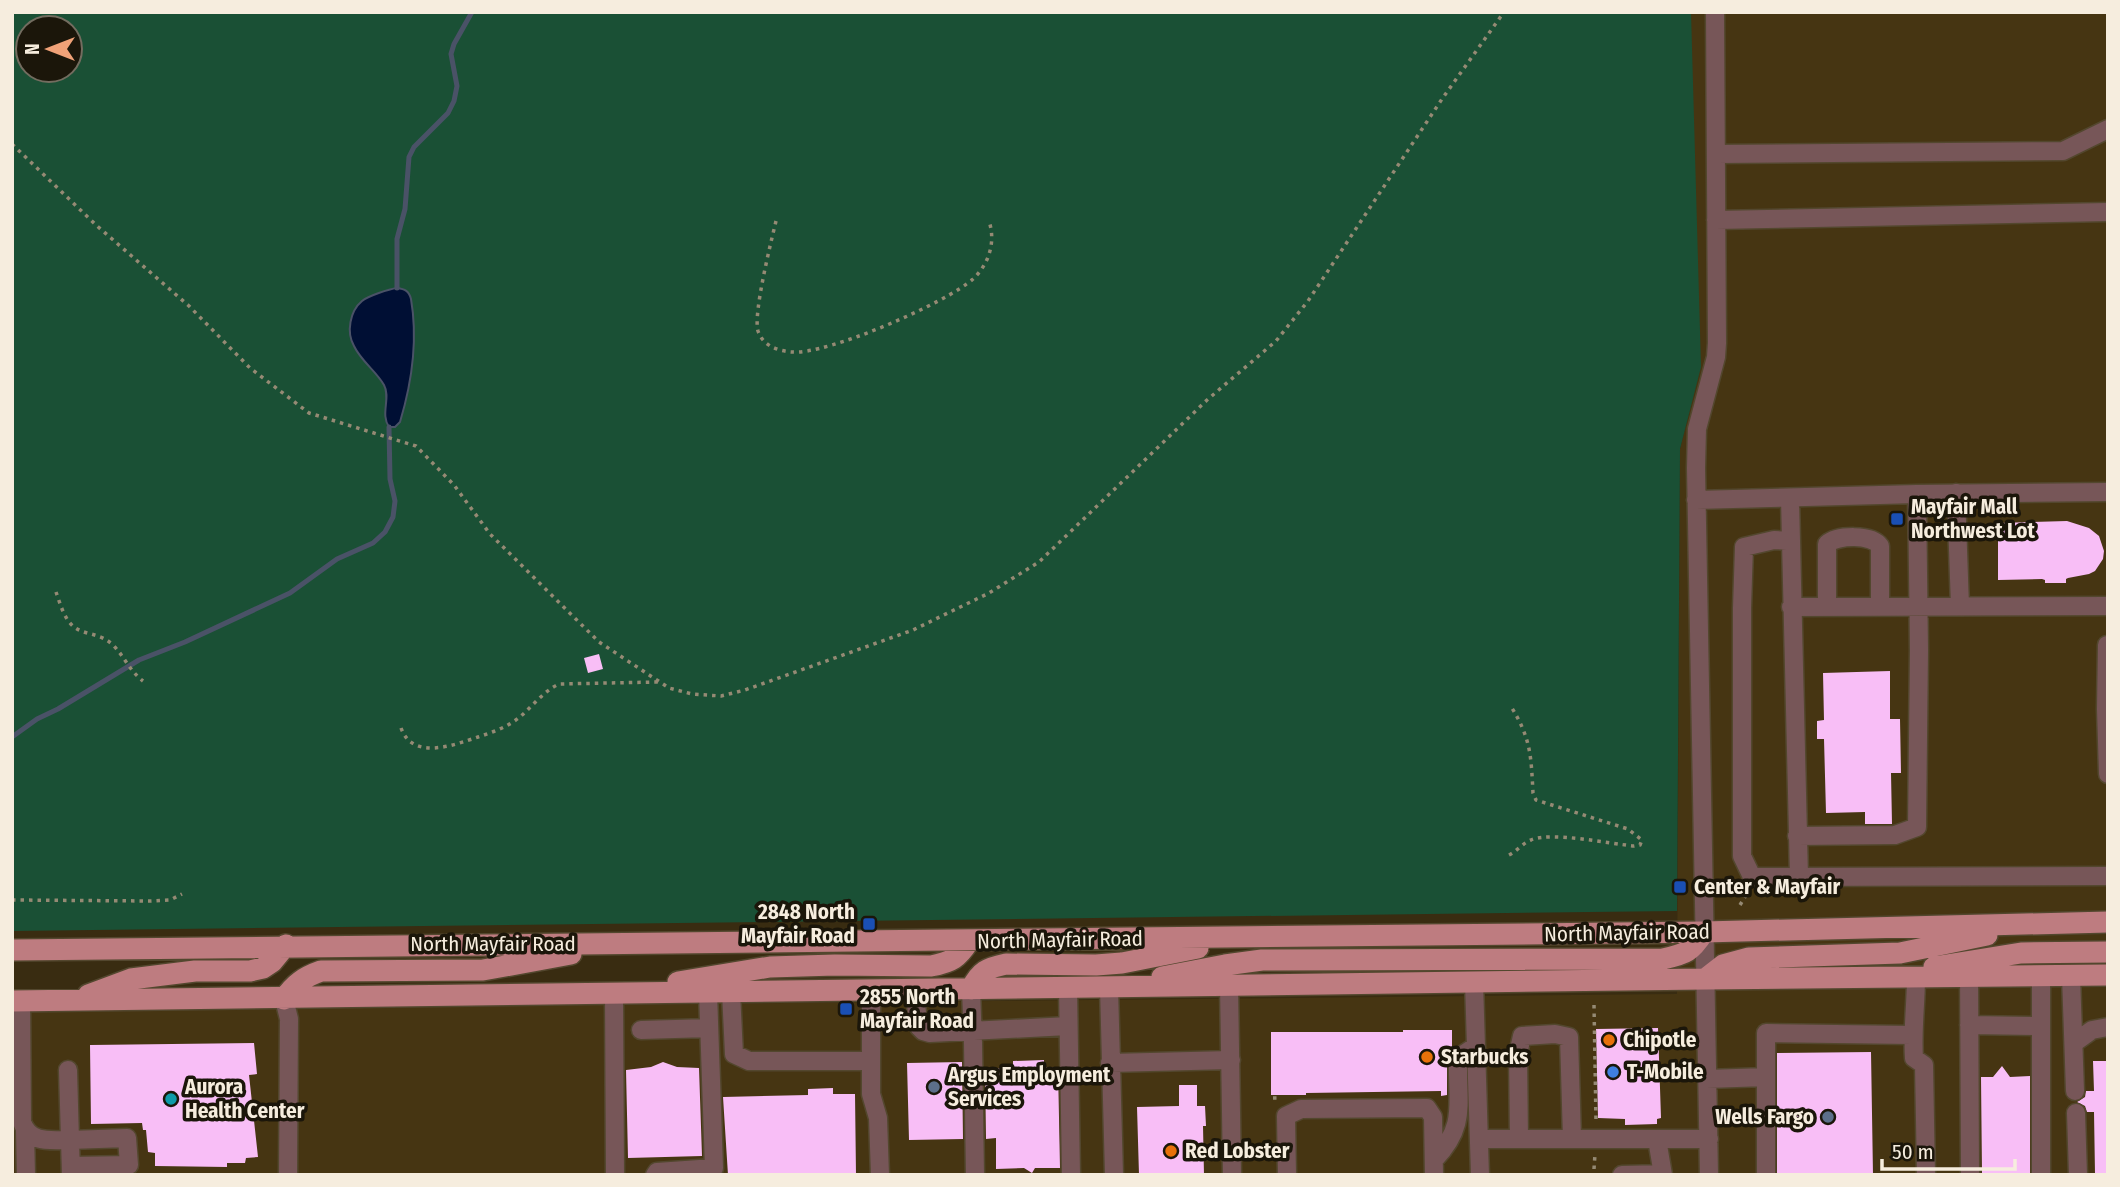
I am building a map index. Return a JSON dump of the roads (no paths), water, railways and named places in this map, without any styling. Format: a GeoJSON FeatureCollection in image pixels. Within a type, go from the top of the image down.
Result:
{"type":"FeatureCollection","features":[{"type":"Feature","properties":{"kind":"main road","name":"North Mayfair Road"},"geometry":{"type":"LineString","coordinates":[[12,950],[1704,932],[2108,922]]}},
{"type":"Feature","properties":{"kind":"main road"},"geometry":{"type":"LineString","coordinates":[[1705,979],[1723,965],[1749,958],[1900,953],[2037,924]]}},
{"type":"Feature","properties":{"kind":"main road"},"geometry":{"type":"LineString","coordinates":[[1109,987],[1262,960],[1663,958],[1684,954],[1694,947],[1704,932]]}},
{"type":"Feature","properties":{"kind":"main road"},"geometry":{"type":"LineString","coordinates":[[971,989],[978,975],[992,967],[1006,964],[1122,963],[1251,938]]}},
{"type":"Feature","properties":{"kind":"main road"},"geometry":{"type":"LineString","coordinates":[[614,994],[770,967],[931,966],[946,963],[959,956],[969,941]]}},
{"type":"Feature","properties":{"kind":"main road"},"geometry":{"type":"LineString","coordinates":[[284,999],[292,987],[304,977],[321,971],[483,970],[628,944]]}},
{"type":"Feature","properties":{"kind":"main road"},"geometry":{"type":"LineString","coordinates":[[73,1000],[131,979],[194,971],[250,971],[263,968],[286,945]]}},
{"type":"Feature","properties":{"kind":"main road"},"geometry":{"type":"LineString","coordinates":[[16,1001],[1916,977],[1968,969],[2021,953],[2108,952]]}},
{"type":"Feature","properties":{"kind":"main road"},"geometry":{"type":"LineString","coordinates":[[1881,977],[1968,969],[2041,976],[2108,975]]}},
{"type":"Feature","properties":{"kind":"street"},"geometry":{"type":"LineString","coordinates":[[1709,1175],[1696,500],[1697,429],[1716,358],[1717,343],[1714,12]]}},
{"type":"Feature","properties":{"kind":"street"},"geometry":{"type":"LineString","coordinates":[[1716,154],[2063,151],[2108,129]]}},
{"type":"Feature","properties":{"kind":"street"},"geometry":{"type":"LineString","coordinates":[[1716,220],[2108,212]]}},
{"type":"Feature","properties":{"kind":"street"},"geometry":{"type":"LineString","coordinates":[[1696,500],[2108,492]]}},
{"type":"Feature","properties":{"kind":"street"},"geometry":{"type":"LineString","coordinates":[[1797,836],[1895,835],[1917,827],[1917,494]]}},
{"type":"Feature","properties":{"kind":"street"},"geometry":{"type":"LineString","coordinates":[[1956,494],[1960,606]]}},
{"type":"Feature","properties":{"kind":"street"},"geometry":{"type":"LineString","coordinates":[[1790,498],[1799,877]]}},
{"type":"Feature","properties":{"kind":"street"},"geometry":{"type":"LineString","coordinates":[[1827,607],[1827,544],[1833,539],[1867,538],[1876,541],[1880,546],[1881,607]]}},
{"type":"Feature","properties":{"kind":"street"},"geometry":{"type":"LineString","coordinates":[[1791,541],[1774,540],[1744,548],[1741,608],[1742,856],[1752,877],[2108,876]]}},
{"type":"Feature","properties":{"kind":"street"},"geometry":{"type":"LineString","coordinates":[[1791,607],[2108,606]]}},
{"type":"Feature","properties":{"kind":"street"},"geometry":{"type":"LineString","coordinates":[[2107,645],[2108,774]]}},
{"type":"Feature","properties":{"kind":"street"},"geometry":{"type":"LineString","coordinates":[[1968,969],[1970,1175]]}},
{"type":"Feature","properties":{"kind":"street"},"geometry":{"type":"LineString","coordinates":[[2071,975],[2075,1091]]}},
{"type":"Feature","properties":{"kind":"street"},"geometry":{"type":"LineString","coordinates":[[2041,976],[2041,1175]]}},
{"type":"Feature","properties":{"kind":"street"},"geometry":{"type":"LineString","coordinates":[[1916,977],[1915,1024],[1912,1035],[1914,1058],[1924,1065],[1926,1175]]}},
{"type":"Feature","properties":{"kind":"street"},"geometry":{"type":"LineString","coordinates":[[1474,982],[1480,1175]]}},
{"type":"Feature","properties":{"kind":"street"},"geometry":{"type":"LineString","coordinates":[[1229,985],[1232,1175]]}},
{"type":"Feature","properties":{"kind":"street"},"geometry":{"type":"LineString","coordinates":[[1109,987],[1114,1175]]}},
{"type":"Feature","properties":{"kind":"street"},"geometry":{"type":"LineString","coordinates":[[1068,988],[1071,1175]]}},
{"type":"Feature","properties":{"kind":"street"},"geometry":{"type":"LineString","coordinates":[[971,989],[975,1175]]}},
{"type":"Feature","properties":{"kind":"street"},"geometry":{"type":"LineString","coordinates":[[872,990],[871,1094],[878,1118],[880,1175]]}},
{"type":"Feature","properties":{"kind":"street"},"geometry":{"type":"LineString","coordinates":[[914,990],[919,1027],[930,1033],[1068,1026]]}},
{"type":"Feature","properties":{"kind":"street"},"geometry":{"type":"LineString","coordinates":[[655,1175],[657,1172],[711,1171],[708,992]]}},
{"type":"Feature","properties":{"kind":"street"},"geometry":{"type":"LineString","coordinates":[[731,992],[734,1054],[749,1061],[871,1061]]}},
{"type":"Feature","properties":{"kind":"street"},"geometry":{"type":"LineString","coordinates":[[614,994],[615,1175]]}},
{"type":"Feature","properties":{"kind":"street"},"geometry":{"type":"LineString","coordinates":[[284,999],[289,1019],[288,1175]]}},
{"type":"Feature","properties":{"kind":"street"},"geometry":{"type":"LineString","coordinates":[[16,1001],[26,1175]]}},
{"type":"Feature","properties":{"kind":"street"},"geometry":{"type":"LineString","coordinates":[[1969,1025],[2041,1026]]}},
{"type":"Feature","properties":{"kind":"street"},"geometry":{"type":"LineString","coordinates":[[2074,1043],[2092,1030],[2108,1027]]}},
{"type":"Feature","properties":{"kind":"street"},"geometry":{"type":"LineString","coordinates":[[640,1030],[709,1028]]}},
{"type":"Feature","properties":{"kind":"street"},"geometry":{"type":"LineString","coordinates":[[1766,1175],[1766,1033],[1912,1035]]}},
{"type":"Feature","properties":{"kind":"street"},"geometry":{"type":"LineString","coordinates":[[1519,1139],[1518,1054],[1522,1036],[1555,1034],[1569,1037],[1572,1139]]}},
{"type":"Feature","properties":{"kind":"street"},"geometry":{"type":"LineString","coordinates":[[1434,1167],[1454,1136],[1459,1104],[1458,1061],[1476,1046]]}},
{"type":"Feature","properties":{"kind":"street"},"geometry":{"type":"LineString","coordinates":[[1110,1063],[1231,1060]]}},
{"type":"Feature","properties":{"kind":"street"},"geometry":{"type":"LineString","coordinates":[[25,1131],[33,1138],[42,1140],[70,1140],[127,1138],[129,1165],[71,1170],[70,1140],[68,1070]]}},
{"type":"Feature","properties":{"kind":"street"},"geometry":{"type":"LineString","coordinates":[[1707,1079],[1766,1077]]}},
{"type":"Feature","properties":{"kind":"street"},"geometry":{"type":"LineString","coordinates":[[1287,1175],[1286,1116],[1301,1109],[1427,1108],[1433,1117],[1434,1167]]}},
{"type":"Feature","properties":{"kind":"street"},"geometry":{"type":"LineString","coordinates":[[2076,1112],[2078,1175]]}},
{"type":"Feature","properties":{"kind":"street"},"geometry":{"type":"LineString","coordinates":[[1480,1139],[1709,1139]]}},
{"type":"Feature","properties":{"kind":"street"},"geometry":{"type":"LineString","coordinates":[[1622,1175],[1663,1175],[1657,1139]]}},
{"type":"Feature","properties":{"kind":"water"},"geometry":{"type":"Polygon","coordinates":[[[397,288],[406,291],[411,299],[414,345],[411,376],[400,422],[395,427],[389,427],[385,417],[386,390],[357,351],[350,328],[352,316],[362,301],[397,288]]]}},
{"type":"Feature","properties":{"kind":"waterway"},"geometry":{"type":"LineString","coordinates":[[397,288],[397,239],[405,209],[409,157],[414,147],[448,113],[454,101],[457,86],[451,54],[472,12]]}},
{"type":"Feature","properties":{"kind":"waterway"},"geometry":{"type":"LineString","coordinates":[[12,737],[37,719],[139,660],[185,642],[290,593],[337,559],[373,543],[385,532],[393,517],[395,501],[390,479],[389,427]]}},
{"type":"Feature","properties":{"kind":"place","name":"Mayfair Mall Northwest Lot"},"geometry":{"type":"Point","coordinates":[1897,519]}},
{"type":"Feature","properties":{"kind":"place","name":"Center & Mayfair"},"geometry":{"type":"Point","coordinates":[1680,887]}},
{"type":"Feature","properties":{"kind":"place","name":"2848 North Mayfair Road"},"geometry":{"type":"Point","coordinates":[869,924]}},
{"type":"Feature","properties":{"kind":"place","name":"2855 North Mayfair Road"},"geometry":{"type":"Point","coordinates":[846,1009]}},
{"type":"Feature","properties":{"kind":"place","name":"Chipotle"},"geometry":{"type":"Point","coordinates":[1609,1040]}},
{"type":"Feature","properties":{"kind":"place","name":"Starbucks"},"geometry":{"type":"Point","coordinates":[1427,1057]}},
{"type":"Feature","properties":{"kind":"place","name":"T-Mobile"},"geometry":{"type":"Point","coordinates":[1613,1072]}},
{"type":"Feature","properties":{"kind":"place","name":"Argus Employment Services"},"geometry":{"type":"Point","coordinates":[934,1087]}},
{"type":"Feature","properties":{"kind":"place","name":"Aurora Health Center"},"geometry":{"type":"Point","coordinates":[171,1099]}},
{"type":"Feature","properties":{"kind":"place","name":"Wells Fargo"},"geometry":{"type":"Point","coordinates":[1828,1117]}},
{"type":"Feature","properties":{"kind":"place","name":"Red Lobster"},"geometry":{"type":"Point","coordinates":[1171,1151]}}]}
